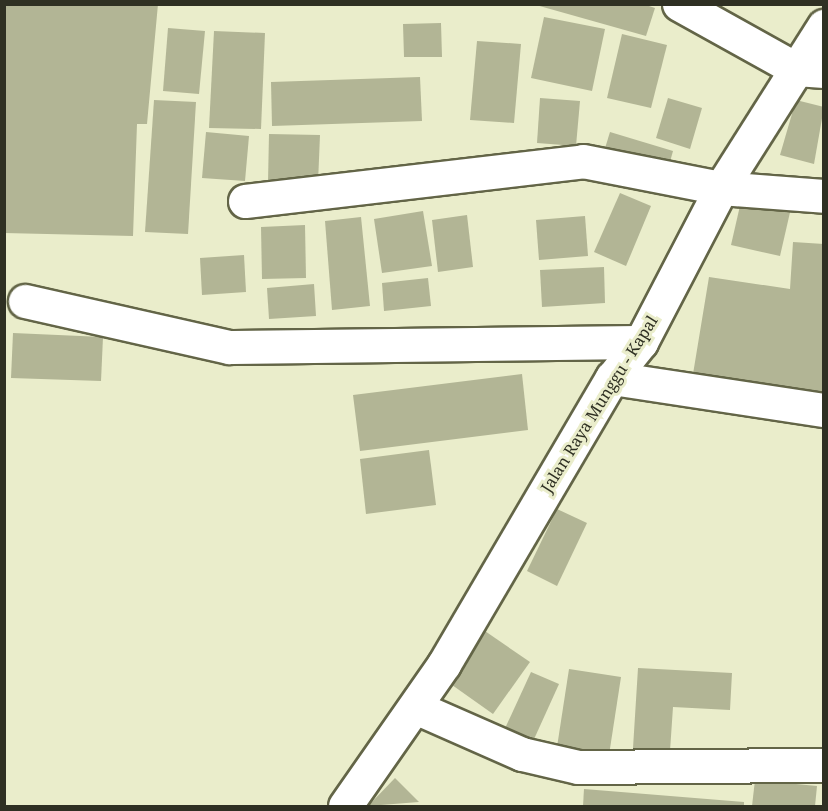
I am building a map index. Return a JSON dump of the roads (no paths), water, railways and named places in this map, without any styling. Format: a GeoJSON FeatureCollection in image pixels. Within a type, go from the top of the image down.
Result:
{"type":"FeatureCollection","features":[{"type":"Feature","properties":{"kind":"street"},"geometry":{"type":"LineString","coordinates":[[679,4],[810,70]]}},
{"type":"Feature","properties":{"kind":"street","name":"Jalan Raya Munggu - Kapal"},"geometry":{"type":"LineString","coordinates":[[345,807],[415,707],[612,378],[641,342],[721,188],[810,70],[824,26]]}},
{"type":"Feature","properties":{"kind":"street"},"geometry":{"type":"LineString","coordinates":[[245,201],[582,162],[721,188],[824,196]]}},
{"type":"Feature","properties":{"kind":"street"},"geometry":{"type":"LineString","coordinates":[[25,301],[229,347],[641,342]]}},
{"type":"Feature","properties":{"kind":"street"},"geometry":{"type":"LineString","coordinates":[[612,378],[824,410]]}},
{"type":"Feature","properties":{"kind":"street"},"geometry":{"type":"LineString","coordinates":[[415,707],[522,754],[578,767],[824,765]]}}]}
